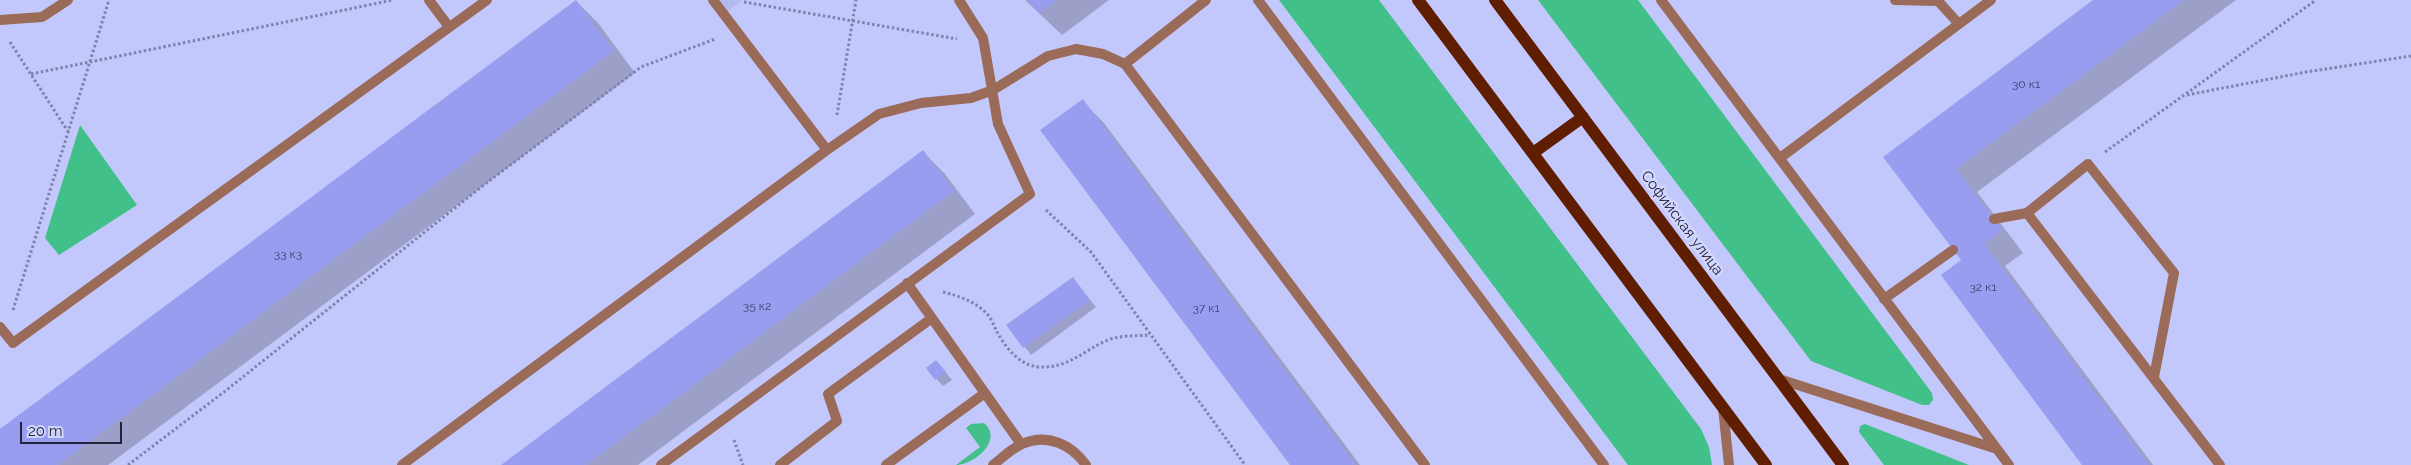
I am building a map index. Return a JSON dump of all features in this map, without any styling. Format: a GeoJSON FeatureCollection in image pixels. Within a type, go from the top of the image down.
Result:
{"type":"FeatureCollection","features":[{"type":"Feature","properties":{"kind":"main road"},"geometry":{"type":"LineString","coordinates":[[1418,0],[1766,465]]}},
{"type":"Feature","properties":{"kind":"main road","name":"Софийская улица"},"geometry":{"type":"LineString","coordinates":[[1495,0],[1844,465]]}},
{"type":"Feature","properties":{"kind":"main road"},"geometry":{"type":"LineString","coordinates":[[1533,153],[1582,117]]}},
{"type":"Feature","properties":{"kind":"street"},"geometry":{"type":"LineString","coordinates":[[0,20],[42,17],[68,0]]}},
{"type":"Feature","properties":{"kind":"street"},"geometry":{"type":"LineString","coordinates":[[429,0],[449,27]]}},
{"type":"Feature","properties":{"kind":"street"},"geometry":{"type":"LineString","coordinates":[[2,329],[13,343],[486,0]]}},
{"type":"Feature","properties":{"kind":"street"},"geometry":{"type":"LineString","coordinates":[[713,0],[827,150]]}},
{"type":"Feature","properties":{"kind":"street"},"geometry":{"type":"LineString","coordinates":[[661,465],[1030,194],[998,124],[994,90],[984,38],[959,0]]}},
{"type":"Feature","properties":{"kind":"street"},"geometry":{"type":"LineString","coordinates":[[1125,64],[1206,0]]}},
{"type":"Feature","properties":{"kind":"street"},"geometry":{"type":"LineString","coordinates":[[1258,0],[1604,465]]}},
{"type":"Feature","properties":{"kind":"street"},"geometry":{"type":"LineString","coordinates":[[1661,0],[2009,465]]}},
{"type":"Feature","properties":{"kind":"street"},"geometry":{"type":"LineString","coordinates":[[1895,0],[1938,1],[1959,24]]}},
{"type":"Feature","properties":{"kind":"street"},"geometry":{"type":"LineString","coordinates":[[1780,158],[1991,0]]}},
{"type":"Feature","properties":{"kind":"street"},"geometry":{"type":"LineString","coordinates":[[402,465],[827,150],[879,114],[921,104],[971,98],[994,90],[1048,56],[1076,49],[1103,54],[1125,64],[1425,465]]}},
{"type":"Feature","properties":{"kind":"street"},"geometry":{"type":"LineString","coordinates":[[1994,219],[2027,213],[2088,164],[2174,273],[2154,377]]}},
{"type":"Feature","properties":{"kind":"street"},"geometry":{"type":"LineString","coordinates":[[2027,213],[2220,465]]}},
{"type":"Feature","properties":{"kind":"street"},"geometry":{"type":"LineString","coordinates":[[1884,299],[1953,250]]}},
{"type":"Feature","properties":{"kind":"street"},"geometry":{"type":"LineString","coordinates":[[907,283],[1021,444]]}},
{"type":"Feature","properties":{"kind":"street"},"geometry":{"type":"LineString","coordinates":[[780,465],[837,421],[828,394],[932,318]]}},
{"type":"Feature","properties":{"kind":"street"},"geometry":{"type":"LineString","coordinates":[[1779,379],[1997,449]]}},
{"type":"Feature","properties":{"kind":"street"},"geometry":{"type":"LineString","coordinates":[[886,465],[985,393]]}},
{"type":"Feature","properties":{"kind":"street"},"geometry":{"type":"LineString","coordinates":[[1724,408],[1729,465]]}},
{"type":"Feature","properties":{"kind":"street"},"geometry":{"type":"LineString","coordinates":[[993,465],[1021,444],[1044,438],[1060,442],[1086,465]]}},
{"type":"Feature","properties":{"kind":"path"},"geometry":{"type":"LineString","coordinates":[[2,329],[17,299],[109,0]]}},
{"type":"Feature","properties":{"kind":"path"},"geometry":{"type":"LineString","coordinates":[[31,74],[393,0]]}},
{"type":"Feature","properties":{"kind":"path"},"geometry":{"type":"LineString","coordinates":[[827,150],[840,104],[856,0]]}},
{"type":"Feature","properties":{"kind":"path"},"geometry":{"type":"LineString","coordinates":[[2088,164],[2316,0]]}},
{"type":"Feature","properties":{"kind":"path"},"geometry":{"type":"LineString","coordinates":[[738,1],[968,41],[985,47]]}},
{"type":"Feature","properties":{"kind":"path"},"geometry":{"type":"LineString","coordinates":[[128,465],[224,392],[485,184],[641,67],[736,31]]}},
{"type":"Feature","properties":{"kind":"path"},"geometry":{"type":"LineString","coordinates":[[9,39],[69,133]]}},
{"type":"Feature","properties":{"kind":"path"},"geometry":{"type":"LineString","coordinates":[[2184,96],[2306,72],[2411,56]]}},
{"type":"Feature","properties":{"kind":"path"},"geometry":{"type":"LineString","coordinates":[[1030,194],[1091,252],[1245,465]]}},
{"type":"Feature","properties":{"kind":"path"},"geometry":{"type":"LineString","coordinates":[[907,283],[963,297],[986,311],[1001,339],[1018,359],[1038,367],[1068,363],[1106,341],[1150,335]]}},
{"type":"Feature","properties":{"kind":"shaded area"},"geometry":{"type":"Polygon","coordinates":[[[710,0],[743,0],[722,16],[710,0]]]}},
{"type":"Feature","properties":{"kind":"green space"},"geometry":{"type":"Polygon","coordinates":[[[1279,0],[1379,0],[1701,429],[1709,447],[1712,465],[1628,465],[1279,0]]]}},
{"type":"Feature","properties":{"kind":"green space"},"geometry":{"type":"Polygon","coordinates":[[[1538,0],[1638,0],[1932,393],[1933,400],[1929,405],[1922,405],[1811,361],[1538,0]]]}},
{"type":"Feature","properties":{"kind":"green space"},"geometry":{"type":"Polygon","coordinates":[[[80,125],[137,205],[59,255],[45,238],[80,125]]]}},
{"type":"Feature","properties":{"kind":"green space"},"geometry":{"type":"Polygon","coordinates":[[[984,423],[991,437],[989,444],[971,461],[956,465],[980,447],[966,428],[971,424],[984,423]]]}},
{"type":"Feature","properties":{"kind":"green space"},"geometry":{"type":"Polygon","coordinates":[[[1865,424],[1969,465],[1884,465],[1859,432],[1860,426],[1865,424]]]}},
{"type":"Feature","properties":{"kind":"building"},"geometry":{"type":"Polygon","coordinates":[[[576,0],[614,51],[58,465],[0,465],[0,429],[576,0]]]}},
{"type":"Feature","properties":{"kind":"building"},"geometry":{"type":"Polygon","coordinates":[[[1029,0],[1057,0],[1039,13],[1029,0]]]}},
{"type":"Feature","properties":{"kind":"building"},"geometry":{"type":"Polygon","coordinates":[[[2093,0],[2184,0],[1956,169],[2002,230],[1984,244],[2149,465],[2082,465],[1941,275],[1961,260],[1883,157],[2093,0]]]}},
{"type":"Feature","properties":{"kind":"building"},"geometry":{"type":"Polygon","coordinates":[[[1083,99],[1356,465],[1290,465],[1040,130],[1083,99]]]}},
{"type":"Feature","properties":{"kind":"building"},"geometry":{"type":"Polygon","coordinates":[[[923,150],[954,191],[586,465],[501,465],[923,150]]]}},
{"type":"Feature","properties":{"kind":"building"},"geometry":{"type":"Polygon","coordinates":[[[1073,277],[1090,300],[1023,348],[1006,325],[1073,277]]]}},
{"type":"Feature","properties":{"kind":"building"},"geometry":{"type":"Polygon","coordinates":[[[936,360],[946,372],[935,380],[926,368],[936,360]]]}}]}
